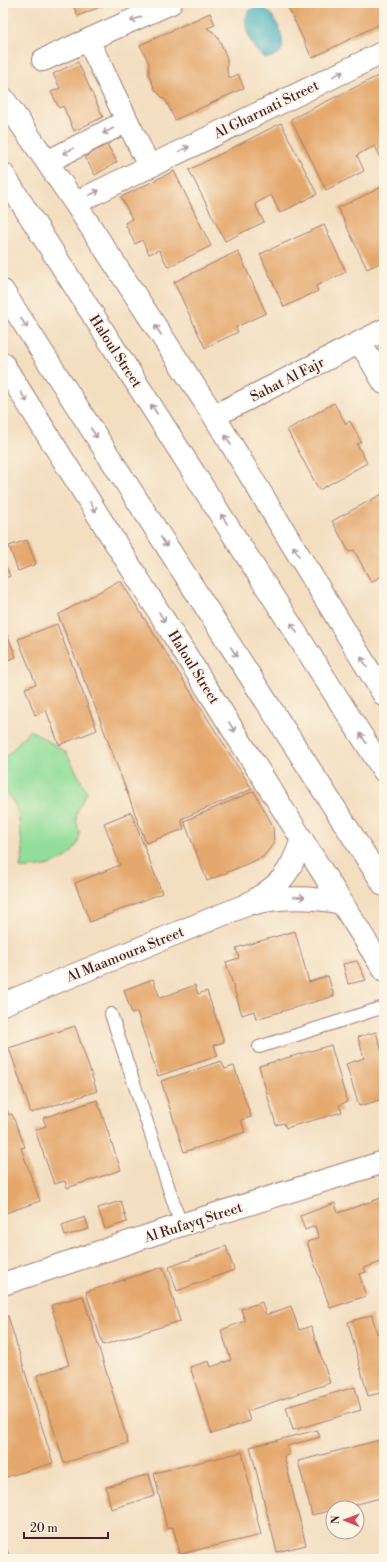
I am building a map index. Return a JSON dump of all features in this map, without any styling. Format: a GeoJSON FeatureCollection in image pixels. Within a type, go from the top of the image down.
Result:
{"type":"FeatureCollection","features":[{"type":"Feature","properties":{"kind":"street"},"geometry":{"type":"LineString","coordinates":[[43,60],[171,3]]}},
{"type":"Feature","properties":{"kind":"street"},"geometry":{"type":"LineString","coordinates":[[88,40],[149,166]]}},
{"type":"Feature","properties":{"kind":"street","name":"Al Gharnati Street"},"geometry":{"type":"LineString","coordinates":[[75,203],[384,52]]}},
{"type":"Feature","properties":{"kind":"street"},"geometry":{"type":"LineString","coordinates":[[3,98],[75,203],[214,416],[384,695]]}},
{"type":"Feature","properties":{"kind":"street"},"geometry":{"type":"LineString","coordinates":[[47,162],[127,121]]}},
{"type":"Feature","properties":{"kind":"street","name":"Haloul Street"},"geometry":{"type":"LineString","coordinates":[[3,174],[384,771]]}},
{"type":"Feature","properties":{"kind":"street"},"geometry":{"type":"LineString","coordinates":[[3,290],[384,885]]}},
{"type":"Feature","properties":{"kind":"street","name":"Sahat Al Fajr"},"geometry":{"type":"LineString","coordinates":[[214,416],[384,330]]}},
{"type":"Feature","properties":{"kind":"street"},"geometry":{"type":"LineString","coordinates":[[360,342],[384,383]]}},
{"type":"Feature","properties":{"kind":"street","name":"Haloul Street"},"geometry":{"type":"LineString","coordinates":[[3,364],[384,970]]}},
{"type":"Feature","properties":{"kind":"street","name":"Al Maamoura Street"},"geometry":{"type":"LineString","coordinates":[[3,1004],[246,905],[266,894],[282,879],[295,860],[302,840]]}},
{"type":"Feature","properties":{"kind":"street","name":"Al Maamoura Street"},"geometry":{"type":"LineString","coordinates":[[246,905],[270,899],[294,897],[318,898],[342,903]]}},
{"type":"Feature","properties":{"kind":"street","name":"Al Rufayq Street"},"geometry":{"type":"LineString","coordinates":[[3,1284],[181,1225],[384,1162]]}},
{"type":"Feature","properties":{"kind":"lane"},"geometry":{"type":"LineString","coordinates":[[259,1047],[384,1007]]}},
{"type":"Feature","properties":{"kind":"lane"},"geometry":{"type":"LineString","coordinates":[[111,1014],[181,1225]]}},
{"type":"Feature","properties":{"kind":"green space"},"geometry":{"type":"Polygon","coordinates":[[[30,730],[66,752],[87,792],[76,815],[79,839],[76,847],[70,854],[56,863],[47,866],[20,868],[23,852],[18,814],[15,805],[3,787],[3,760],[30,730]]]}},
{"type":"Feature","properties":{"kind":"water"},"geometry":{"type":"Polygon","coordinates":[[[262,6],[267,9],[275,20],[281,33],[282,40],[281,52],[269,58],[262,56],[252,45],[246,29],[247,15],[250,10],[262,6]]]}},
{"type":"Feature","properties":{"kind":"building"},"geometry":{"type":"Polygon","coordinates":[[[72,3],[109,3],[78,16],[72,3]]]}},
{"type":"Feature","properties":{"kind":"building"},"geometry":{"type":"Polygon","coordinates":[[[295,3],[384,3],[384,22],[312,58],[288,7],[295,3]]]}},
{"type":"Feature","properties":{"kind":"building"},"geometry":{"type":"Polygon","coordinates":[[[210,13],[215,25],[207,28],[218,38],[223,48],[227,59],[227,72],[230,78],[238,74],[244,88],[175,120],[166,101],[155,90],[149,75],[149,63],[140,45],[210,13]]]}},
{"type":"Feature","properties":{"kind":"building"},"geometry":{"type":"Polygon","coordinates":[[[78,62],[103,117],[74,131],[63,106],[59,108],[51,92],[60,88],[53,74],[78,62]]]}},
{"type":"Feature","properties":{"kind":"building"},"geometry":{"type":"Polygon","coordinates":[[[384,73],[384,164],[375,146],[357,155],[364,171],[326,190],[291,119],[384,73]]]}},
{"type":"Feature","properties":{"kind":"building"},"geometry":{"type":"Polygon","coordinates":[[[281,123],[317,194],[280,213],[271,195],[255,204],[264,222],[225,241],[189,170],[281,123]]]}},
{"type":"Feature","properties":{"kind":"building"},"geometry":{"type":"Polygon","coordinates":[[[107,144],[117,162],[95,175],[85,157],[107,144]]]}},
{"type":"Feature","properties":{"kind":"building"},"geometry":{"type":"Polygon","coordinates":[[[174,171],[211,246],[168,267],[159,250],[149,254],[142,240],[135,244],[125,223],[132,219],[121,197],[174,171]]]}},
{"type":"Feature","properties":{"kind":"building"},"geometry":{"type":"Polygon","coordinates":[[[384,186],[384,261],[367,269],[338,208],[384,186]]]}},
{"type":"Feature","properties":{"kind":"building"},"geometry":{"type":"Polygon","coordinates":[[[324,225],[346,272],[316,286],[318,291],[284,307],[260,254],[324,225]]]}},
{"type":"Feature","properties":{"kind":"building"},"geometry":{"type":"Polygon","coordinates":[[[238,251],[266,313],[236,327],[238,332],[205,348],[174,282],[238,251]]]}},
{"type":"Feature","properties":{"kind":"building"},"geometry":{"type":"Polygon","coordinates":[[[334,403],[346,424],[350,421],[361,442],[357,444],[367,463],[319,490],[287,430],[334,403]]]}},
{"type":"Feature","properties":{"kind":"building"},"geometry":{"type":"Polygon","coordinates":[[[384,493],[384,575],[371,582],[354,550],[349,552],[332,521],[384,493]]]}},
{"type":"Feature","properties":{"kind":"building"},"geometry":{"type":"Polygon","coordinates":[[[27,540],[36,564],[18,571],[9,546],[27,540]]]}},
{"type":"Feature","properties":{"kind":"building"},"geometry":{"type":"Polygon","coordinates":[[[3,559],[10,576],[3,579],[3,559]]]}},
{"type":"Feature","properties":{"kind":"building"},"geometry":{"type":"Polygon","coordinates":[[[120,580],[252,789],[181,819],[184,829],[146,843],[96,709],[58,615],[120,580]]]}},
{"type":"Feature","properties":{"kind":"building"},"geometry":{"type":"Polygon","coordinates":[[[3,624],[16,657],[3,662],[3,624]]]}},
{"type":"Feature","properties":{"kind":"building"},"geometry":{"type":"Polygon","coordinates":[[[57,624],[97,730],[59,745],[46,710],[35,715],[25,688],[36,684],[18,639],[57,624]]]}},
{"type":"Feature","properties":{"kind":"building"},"geometry":{"type":"Polygon","coordinates":[[[254,791],[273,826],[274,843],[263,857],[207,881],[184,821],[254,791]]]}},
{"type":"Feature","properties":{"kind":"building"},"geometry":{"type":"Polygon","coordinates":[[[131,812],[162,893],[90,922],[75,883],[120,865],[104,823],[131,812]]]}},
{"type":"Feature","properties":{"kind":"building"},"geometry":{"type":"Polygon","coordinates":[[[295,931],[309,982],[328,976],[334,996],[256,1019],[254,1011],[242,1015],[226,962],[239,958],[236,948],[295,931]]]}},
{"type":"Feature","properties":{"kind":"building"},"geometry":{"type":"Polygon","coordinates":[[[357,961],[366,980],[348,984],[343,964],[357,961]]]}},
{"type":"Feature","properties":{"kind":"building"},"geometry":{"type":"Polygon","coordinates":[[[153,979],[160,998],[195,985],[198,994],[207,991],[224,1042],[214,1045],[218,1056],[158,1076],[137,1012],[132,1014],[124,990],[153,979]]]}},
{"type":"Feature","properties":{"kind":"building"},"geometry":{"type":"Polygon","coordinates":[[[75,1026],[97,1091],[31,1113],[9,1048],[75,1026]]]}},
{"type":"Feature","properties":{"kind":"building"},"geometry":{"type":"Polygon","coordinates":[[[376,1032],[384,1058],[384,1099],[359,1106],[346,1064],[364,1058],[358,1037],[376,1032]]]}},
{"type":"Feature","properties":{"kind":"building"},"geometry":{"type":"Polygon","coordinates":[[[331,1045],[347,1102],[339,1105],[342,1112],[286,1128],[284,1123],[276,1125],[259,1066],[331,1045]]]}},
{"type":"Feature","properties":{"kind":"building"},"geometry":{"type":"Polygon","coordinates":[[[221,1061],[225,1069],[234,1066],[251,1117],[241,1120],[245,1132],[184,1152],[161,1081],[221,1061]]]}},
{"type":"Feature","properties":{"kind":"building"},"geometry":{"type":"Polygon","coordinates":[[[3,1100],[9,1115],[12,1114],[25,1147],[21,1148],[40,1201],[3,1214],[3,1100]]]}},
{"type":"Feature","properties":{"kind":"building"},"geometry":{"type":"Polygon","coordinates":[[[97,1100],[121,1170],[67,1188],[65,1181],[54,1184],[35,1130],[46,1126],[43,1118],[97,1100]]]}},
{"type":"Feature","properties":{"kind":"building"},"geometry":{"type":"Polygon","coordinates":[[[384,1197],[384,1261],[364,1268],[366,1272],[359,1274],[366,1296],[330,1308],[307,1242],[319,1238],[315,1226],[305,1230],[300,1216],[335,1203],[338,1213],[384,1197]]]}},
{"type":"Feature","properties":{"kind":"building"},"geometry":{"type":"Polygon","coordinates":[[[121,1201],[127,1222],[105,1229],[98,1208],[121,1201]]]}},
{"type":"Feature","properties":{"kind":"building"},"geometry":{"type":"Polygon","coordinates":[[[85,1217],[89,1229],[65,1236],[62,1225],[85,1217]]]}},
{"type":"Feature","properties":{"kind":"building"},"geometry":{"type":"Polygon","coordinates":[[[226,1246],[234,1270],[177,1291],[169,1267],[226,1246]]]}},
{"type":"Feature","properties":{"kind":"building"},"geometry":{"type":"Polygon","coordinates":[[[163,1267],[180,1321],[103,1345],[86,1292],[163,1267]]]}},
{"type":"Feature","properties":{"kind":"building"},"geometry":{"type":"Polygon","coordinates":[[[83,1296],[128,1443],[64,1463],[37,1375],[69,1365],[51,1305],[83,1296]]]}},
{"type":"Feature","properties":{"kind":"building"},"geometry":{"type":"Polygon","coordinates":[[[262,1302],[266,1315],[291,1306],[299,1330],[311,1326],[330,1383],[247,1411],[250,1421],[212,1434],[190,1367],[209,1361],[211,1367],[231,1360],[221,1330],[245,1321],[241,1309],[262,1302]]]}},
{"type":"Feature","properties":{"kind":"building"},"geometry":{"type":"Polygon","coordinates":[[[372,1315],[377,1334],[384,1332],[384,1392],[368,1396],[348,1322],[372,1315]]]}},
{"type":"Feature","properties":{"kind":"building"},"geometry":{"type":"Polygon","coordinates":[[[8,1316],[53,1463],[3,1478],[3,1317],[8,1316]]]}},
{"type":"Feature","properties":{"kind":"building"},"geometry":{"type":"Polygon","coordinates":[[[355,1387],[361,1410],[293,1430],[286,1407],[355,1387]]]}},
{"type":"Feature","properties":{"kind":"building"},"geometry":{"type":"Polygon","coordinates":[[[317,1430],[320,1437],[287,1446],[289,1455],[284,1456],[306,1545],[277,1552],[250,1447],[317,1430]]]}},
{"type":"Feature","properties":{"kind":"building"},"geometry":{"type":"Polygon","coordinates":[[[384,1439],[384,1497],[365,1502],[365,1500],[325,1500],[325,1512],[312,1515],[298,1461],[384,1439]]]}},
{"type":"Feature","properties":{"kind":"building"},"geometry":{"type":"Polygon","coordinates":[[[242,1452],[261,1535],[180,1554],[173,1527],[167,1529],[154,1473],[242,1452]]]}},
{"type":"Feature","properties":{"kind":"building"},"geometry":{"type":"Polygon","coordinates":[[[149,1474],[155,1496],[111,1509],[106,1487],[149,1474]]]}},
{"type":"Feature","properties":{"kind":"building"},"geometry":{"type":"Polygon","coordinates":[[[3,1536],[10,1559],[3,1559],[3,1536]]]}}]}
